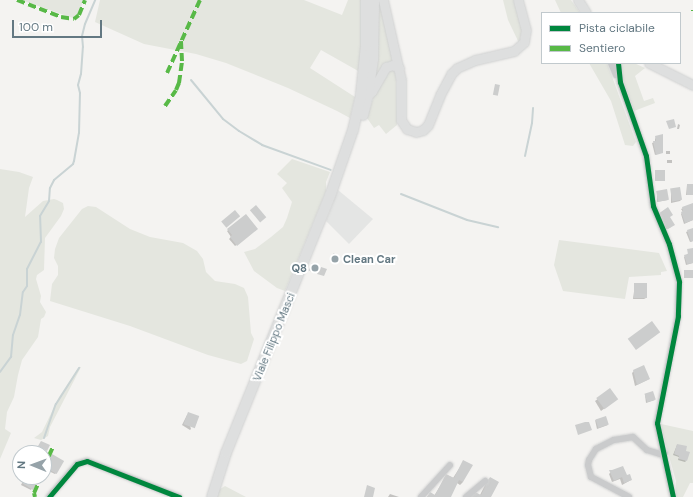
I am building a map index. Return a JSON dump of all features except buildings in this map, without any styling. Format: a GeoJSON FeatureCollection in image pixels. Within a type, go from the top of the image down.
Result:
{"type":"FeatureCollection","features":[{"type":"Feature","properties":{"kind":"main road","name":"Viale Filippo Masci"},"geometry":{"type":"LineString","coordinates":[[212,497],[226,453],[337,178],[358,110],[366,46],[366,0]]}},
{"type":"Feature","properties":{"kind":"main road"},"geometry":{"type":"LineString","coordinates":[[381,1],[399,68],[402,123],[410,131],[421,131],[428,125],[447,81],[457,68],[476,60],[514,51],[524,42],[526,37],[525,23],[518,0]]}},
{"type":"Feature","properties":{"kind":"main road"},"geometry":{"type":"LineString","coordinates":[[578,0],[585,12]]}},
{"type":"Feature","properties":{"kind":"main road","name":"Viale Filippo Masci"},"geometry":{"type":"LineString","coordinates":[[337,178],[351,152],[368,95],[381,1]]}},
{"type":"Feature","properties":{"kind":"main road"},"geometry":{"type":"LineString","coordinates":[[651,64],[693,85]]}},
{"type":"Feature","properties":{"kind":"main road"},"geometry":{"type":"LineString","coordinates":[[368,95],[372,91],[386,67],[393,65],[399,68]]}},
{"type":"Feature","properties":{"kind":"main road","name":"Viale Filippo Masci"},"geometry":{"type":"LineString","coordinates":[[358,110],[368,95]]}},
{"type":"Feature","properties":{"kind":"street"},"geometry":{"type":"LineString","coordinates":[[611,64],[620,82],[646,156],[652,206],[669,244],[679,282],[678,316],[658,423],[673,497]]}},
{"type":"Feature","properties":{"kind":"street"},"geometry":{"type":"LineString","coordinates":[[618,64],[620,82]]}},
{"type":"Feature","properties":{"kind":"street"},"geometry":{"type":"LineString","coordinates":[[629,497],[591,477],[588,465],[589,460],[596,449],[614,440],[633,437],[647,450],[660,454],[665,453]]}},
{"type":"Feature","properties":{"kind":"street"},"geometry":{"type":"LineString","coordinates":[[49,497],[78,464],[87,461],[179,497]]}},
{"type":"Feature","properties":{"kind":"street"},"geometry":{"type":"LineString","coordinates":[[421,497],[450,465]]}},
{"type":"Feature","properties":{"kind":"street"},"geometry":{"type":"LineString","coordinates":[[466,497],[484,481]]}},
{"type":"Feature","properties":{"kind":"shaded area"},"geometry":{"type":"Polygon","coordinates":[[[21,0],[84,0],[78,14],[73,18],[21,0]]]}},
{"type":"Feature","properties":{"kind":"shaded area"},"geometry":{"type":"Polygon","coordinates":[[[100,0],[304,0],[342,15],[348,0],[363,0],[360,72],[321,50],[310,68],[355,97],[350,118],[288,88],[226,63],[196,54],[144,44],[95,22],[100,0]]]}},
{"type":"Feature","properties":{"kind":"shaded area"},"geometry":{"type":"Polygon","coordinates":[[[379,0],[394,63],[375,78],[379,0]]]}},
{"type":"Feature","properties":{"kind":"shaded area"},"geometry":{"type":"Polygon","coordinates":[[[503,0],[514,0],[522,30],[519,43],[508,20],[503,0]]]}},
{"type":"Feature","properties":{"kind":"shaded area"},"geometry":{"type":"Polygon","coordinates":[[[555,0],[571,0],[579,12],[561,12],[555,0]]]}},
{"type":"Feature","properties":{"kind":"shaded area"},"geometry":{"type":"Polygon","coordinates":[[[590,64],[607,64],[636,142],[633,146],[625,145],[611,101],[590,64]]]}},
{"type":"Feature","properties":{"kind":"shaded area"},"geometry":{"type":"Polygon","coordinates":[[[622,64],[636,64],[645,68],[635,76],[644,101],[653,98],[655,103],[634,111],[621,75],[622,64]]]}},
{"type":"Feature","properties":{"kind":"shaded area"},"geometry":{"type":"Polygon","coordinates":[[[392,69],[396,72],[397,125],[386,134],[379,125],[374,128],[367,118],[376,89],[385,71],[392,69]]]}},
{"type":"Feature","properties":{"kind":"shaded area"},"geometry":{"type":"Polygon","coordinates":[[[292,159],[330,172],[326,182],[326,191],[285,291],[277,288],[254,271],[244,252],[255,249],[283,227],[292,202],[282,188],[287,183],[277,174],[292,159]]]}},
{"type":"Feature","properties":{"kind":"shaded area"},"geometry":{"type":"Polygon","coordinates":[[[0,169],[19,172],[33,177],[29,188],[25,217],[43,201],[54,199],[57,200],[63,203],[64,209],[61,216],[45,238],[44,270],[37,275],[36,279],[41,296],[40,302],[46,312],[44,317],[41,319],[38,337],[22,360],[14,397],[7,412],[5,429],[11,433],[0,459],[0,169]]]}},
{"type":"Feature","properties":{"kind":"shaded area"},"geometry":{"type":"Polygon","coordinates":[[[338,190],[373,219],[349,244],[326,221],[338,190]]]}},
{"type":"Feature","properties":{"kind":"shaded area"},"geometry":{"type":"Polygon","coordinates":[[[88,206],[96,207],[130,229],[150,237],[183,243],[197,251],[203,259],[206,272],[215,281],[235,284],[244,288],[248,297],[251,333],[254,339],[247,361],[241,364],[208,355],[130,326],[50,301],[52,284],[58,275],[58,266],[54,258],[55,249],[59,238],[82,209],[88,206]]]}},
{"type":"Feature","properties":{"kind":"shaded area"},"geometry":{"type":"Polygon","coordinates":[[[559,240],[659,253],[667,271],[661,272],[661,275],[629,277],[625,299],[563,291],[554,265],[559,240]]]}},
{"type":"Feature","properties":{"kind":"shaded area"},"geometry":{"type":"Polygon","coordinates":[[[79,367],[81,367],[50,427],[48,436],[41,440],[34,438],[42,432],[59,397],[79,367]]]}},
{"type":"Feature","properties":{"kind":"shaded area"},"geometry":{"type":"Polygon","coordinates":[[[661,424],[693,431],[693,483],[690,483],[683,497],[675,497],[676,481],[661,424]]]}},
{"type":"Feature","properties":{"kind":"shaded area"},"geometry":{"type":"Polygon","coordinates":[[[225,486],[246,497],[215,497],[217,491],[225,486]]]}},
{"type":"Feature","properties":{"kind":"waterway"},"geometry":{"type":"LineString","coordinates":[[0,372],[11,357],[13,335],[20,315],[23,292],[27,286],[27,269],[41,242],[40,216],[49,201],[50,188],[54,180],[73,164],[74,161],[79,133],[80,93],[78,85],[81,74],[83,47],[82,36],[85,24],[95,0]]}},
{"type":"Feature","properties":{"kind":"waterway"},"geometry":{"type":"LineString","coordinates":[[191,80],[223,119],[239,131],[262,145],[331,170]]}},
{"type":"Feature","properties":{"kind":"waterway"},"geometry":{"type":"LineString","coordinates":[[525,156],[532,123],[533,108]]}},
{"type":"Feature","properties":{"kind":"waterway"},"geometry":{"type":"LineString","coordinates":[[401,194],[467,220],[498,227]]}},
{"type":"Feature","properties":{"kind":"waterway"},"geometry":{"type":"LineString","coordinates":[[44,438],[56,404],[79,368]]}},
{"type":"Feature","properties":{"kind":"marked path"},"geometry":{"type":"LineString","coordinates":[[17,0],[61,17],[74,19],[79,15],[85,0]]}},
{"type":"Feature","properties":{"kind":"marked path"},"geometry":{"type":"LineString","coordinates":[[167,73],[200,0]]}},
{"type":"Feature","properties":{"kind":"marked path"},"geometry":{"type":"LineString","coordinates":[[165,106],[179,83],[182,61],[181,41]]}},
{"type":"Feature","properties":{"kind":"marked path"},"geometry":{"type":"LineString","coordinates":[[35,497],[34,493],[38,485]]}},
{"type":"Feature","properties":{"kind":"cycle path"},"geometry":{"type":"LineString","coordinates":[[618,64],[620,82],[646,156],[653,206],[669,244],[679,282],[678,316],[657,423],[673,497]]}},
{"type":"Feature","properties":{"kind":"cycle path"},"geometry":{"type":"LineString","coordinates":[[49,497],[77,464],[87,461],[179,497]]}},
{"type":"Feature","properties":{"kind":"place","name":"Clean Car"},"geometry":{"type":"Point","coordinates":[335,259]}},
{"type":"Feature","properties":{"kind":"place","name":"Q8"},"geometry":{"type":"Point","coordinates":[315,268]}}]}
